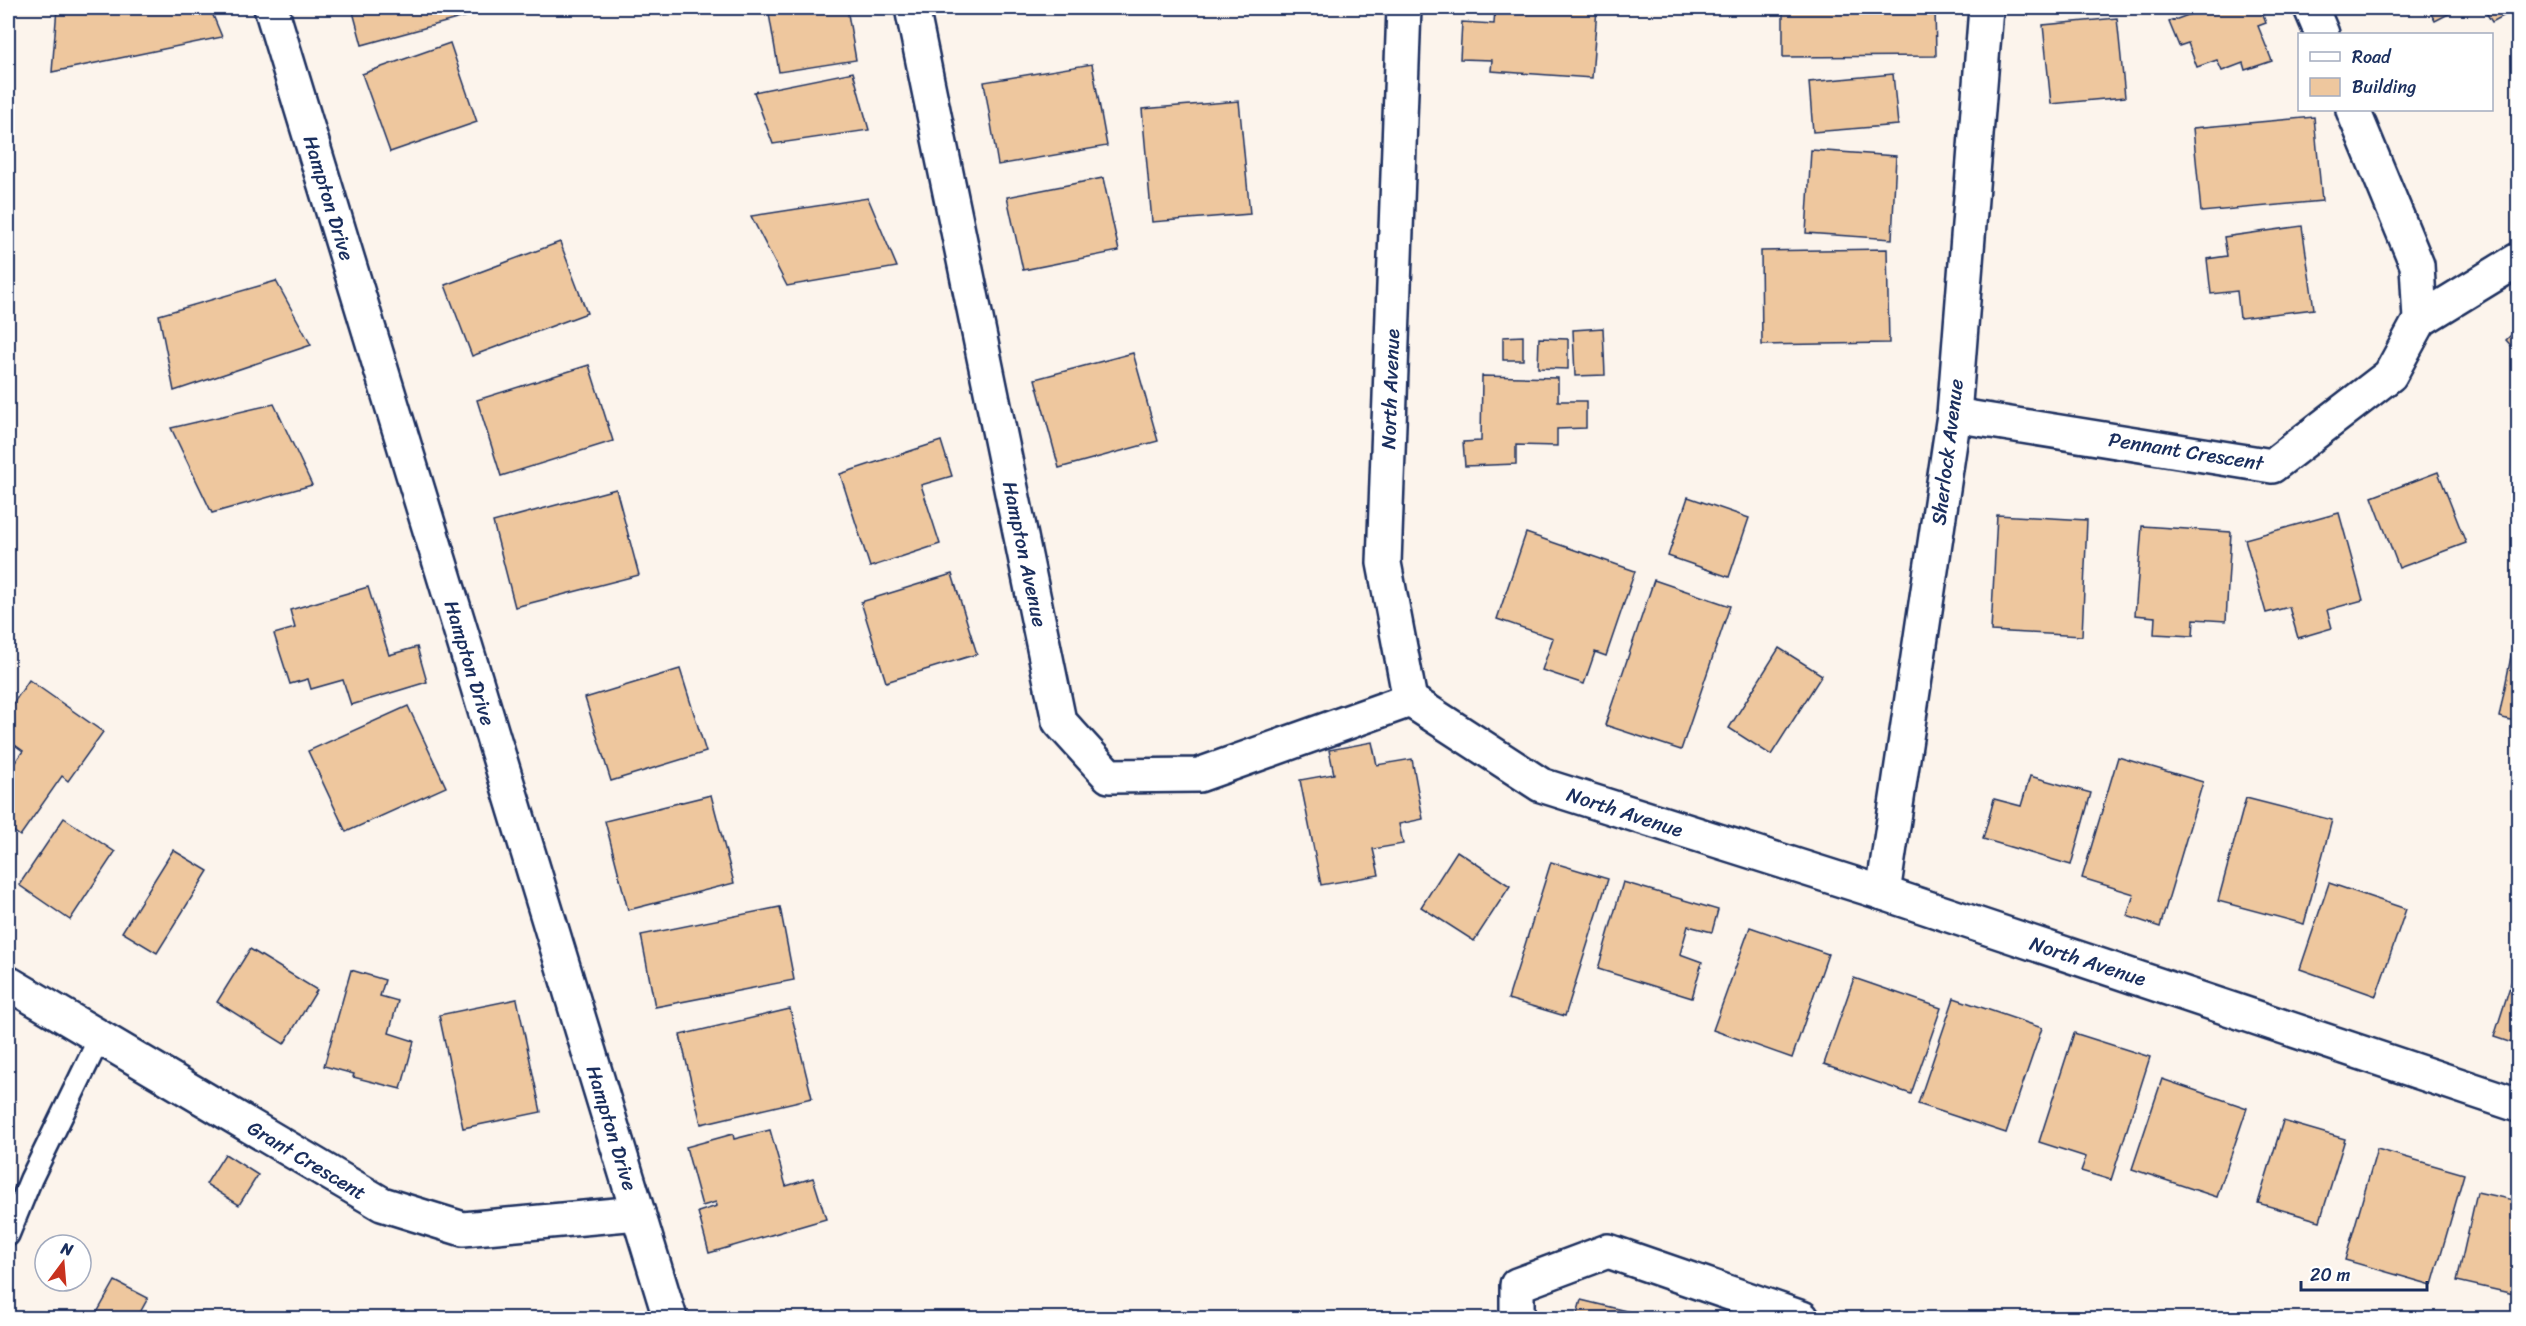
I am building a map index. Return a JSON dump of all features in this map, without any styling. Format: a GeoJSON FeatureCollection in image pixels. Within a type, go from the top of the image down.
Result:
{"type":"FeatureCollection","features":[{"type":"Feature","properties":{"kind":"street","name":"Hampton Drive"},"geometry":{"type":"LineString","coordinates":[[271,8],[670,1318]]}},
{"type":"Feature","properties":{"kind":"street","name":"Hampton Avenue"},"geometry":{"type":"LineString","coordinates":[[912,8],[1059,721],[1109,776],[1199,775],[1410,700]]}},
{"type":"Feature","properties":{"kind":"street","name":"North Avenue"},"geometry":{"type":"LineString","coordinates":[[1404,8],[1383,563],[1410,700],[1541,785],[1883,893],[2518,1105]]}},
{"type":"Feature","properties":{"kind":"street","name":"Sherlock Avenue"},"geometry":{"type":"LineString","coordinates":[[1883,893],[1954,414],[1986,8]]}},
{"type":"Feature","properties":{"kind":"street"},"geometry":{"type":"LineString","coordinates":[[2311,8],[2322,33]]}},
{"type":"Feature","properties":{"kind":"street"},"geometry":{"type":"LineString","coordinates":[[2353,111],[2417,265],[2420,320],[2518,260]]}},
{"type":"Feature","properties":{"kind":"street","name":"Pennant Crescent"},"geometry":{"type":"LineString","coordinates":[[1954,414],[2272,466],[2390,375],[2420,320]]}},
{"type":"Feature","properties":{"kind":"street","name":"Grant Crescent"},"geometry":{"type":"LineString","coordinates":[[8,983],[382,1204],[464,1229],[638,1213]]}},
{"type":"Feature","properties":{"kind":"street"},"geometry":{"type":"LineString","coordinates":[[1516,1318],[1517,1285],[1608,1251],[1802,1318]]}},
{"type":"Feature","properties":{"kind":"lane"},"geometry":{"type":"LineString","coordinates":[[8,1235],[31,1179],[100,1037]]}},
{"type":"Feature","properties":{"kind":"building"},"geometry":{"type":"Polygon","coordinates":[[[57,8],[210,8],[222,37],[52,72],[57,8]]]}},
{"type":"Feature","properties":{"kind":"building"},"geometry":{"type":"Polygon","coordinates":[[[352,8],[473,8],[475,14],[362,45],[352,8]]]}},
{"type":"Feature","properties":{"kind":"building"},"geometry":{"type":"Polygon","coordinates":[[[768,8],[847,8],[856,60],[779,72],[768,8]]]}},
{"type":"Feature","properties":{"kind":"building"},"geometry":{"type":"Polygon","coordinates":[[[1495,8],[1597,8],[1592,78],[1491,71],[1492,60],[1460,59],[1462,22],[1494,24],[1495,8]]]}},
{"type":"Feature","properties":{"kind":"building"},"geometry":{"type":"Polygon","coordinates":[[[1783,8],[1935,8],[1936,56],[1783,57],[1783,8]]]}},
{"type":"Feature","properties":{"kind":"building"},"geometry":{"type":"Polygon","coordinates":[[[2207,8],[2260,8],[2266,23],[2258,26],[2272,61],[2245,70],[2243,63],[2222,71],[2217,60],[2197,67],[2188,43],[2179,46],[2169,22],[2207,8]]]}},
{"type":"Feature","properties":{"kind":"building"},"geometry":{"type":"Polygon","coordinates":[[[2428,8],[2460,8],[2435,21],[2428,8]]]}},
{"type":"Feature","properties":{"kind":"building"},"geometry":{"type":"Polygon","coordinates":[[[2483,8],[2518,8],[2492,22],[2483,8]]]}},
{"type":"Feature","properties":{"kind":"building"},"geometry":{"type":"Polygon","coordinates":[[[2117,18],[2125,97],[2051,104],[2043,25],[2117,18]]]}},
{"type":"Feature","properties":{"kind":"building"},"geometry":{"type":"Polygon","coordinates":[[[450,43],[477,122],[390,152],[362,74],[450,43]]]}},
{"type":"Feature","properties":{"kind":"building"},"geometry":{"type":"Polygon","coordinates":[[[1092,64],[1107,146],[998,165],[984,82],[1092,64]]]}},
{"type":"Feature","properties":{"kind":"building"},"geometry":{"type":"Polygon","coordinates":[[[853,72],[869,130],[773,144],[754,92],[853,72]]]}},
{"type":"Feature","properties":{"kind":"building"},"geometry":{"type":"Polygon","coordinates":[[[1893,74],[1898,125],[1813,132],[1809,82],[1893,74]]]}},
{"type":"Feature","properties":{"kind":"building"},"geometry":{"type":"Polygon","coordinates":[[[1239,101],[1250,214],[1152,222],[1142,109],[1239,101]]]}},
{"type":"Feature","properties":{"kind":"building"},"geometry":{"type":"Polygon","coordinates":[[[2314,117],[2322,201],[2201,212],[2193,128],[2314,117]]]}},
{"type":"Feature","properties":{"kind":"building"},"geometry":{"type":"Polygon","coordinates":[[[1811,150],[1896,156],[1892,239],[1806,233],[1811,150]]]}},
{"type":"Feature","properties":{"kind":"building"},"geometry":{"type":"Polygon","coordinates":[[[1103,178],[1119,251],[1023,270],[1007,197],[1103,178]]]}},
{"type":"Feature","properties":{"kind":"building"},"geometry":{"type":"Polygon","coordinates":[[[868,198],[897,267],[787,286],[751,216],[868,198]]]}},
{"type":"Feature","properties":{"kind":"building"},"geometry":{"type":"Polygon","coordinates":[[[2302,226],[2314,309],[2240,318],[2237,291],[2211,294],[2207,259],[2227,256],[2224,237],[2302,226]]]}},
{"type":"Feature","properties":{"kind":"building"},"geometry":{"type":"Polygon","coordinates":[[[560,242],[587,313],[472,356],[445,285],[560,242]]]}},
{"type":"Feature","properties":{"kind":"building"},"geometry":{"type":"Polygon","coordinates":[[[1887,249],[1889,343],[1762,345],[1761,251],[1887,249]]]}},
{"type":"Feature","properties":{"kind":"building"},"geometry":{"type":"Polygon","coordinates":[[[276,281],[311,345],[174,391],[159,315],[276,281]]]}},
{"type":"Feature","properties":{"kind":"building"},"geometry":{"type":"Polygon","coordinates":[[[1603,328],[1605,375],[1575,376],[1573,330],[1603,328]]]}},
{"type":"Feature","properties":{"kind":"building"},"geometry":{"type":"Polygon","coordinates":[[[2518,328],[2518,353],[2506,340],[2518,328]]]}},
{"type":"Feature","properties":{"kind":"building"},"geometry":{"type":"Polygon","coordinates":[[[1523,336],[1523,360],[1503,360],[1503,337],[1523,336]]]}},
{"type":"Feature","properties":{"kind":"building"},"geometry":{"type":"Polygon","coordinates":[[[1539,338],[1568,339],[1568,369],[1538,368],[1539,338]]]}},
{"type":"Feature","properties":{"kind":"building"},"geometry":{"type":"Polygon","coordinates":[[[1133,353],[1158,441],[1059,468],[1035,379],[1133,353]]]}},
{"type":"Feature","properties":{"kind":"building"},"geometry":{"type":"Polygon","coordinates":[[[589,365],[613,441],[501,476],[477,400],[589,365]]]}},
{"type":"Feature","properties":{"kind":"building"},"geometry":{"type":"Polygon","coordinates":[[[1482,376],[1558,378],[1558,401],[1586,401],[1586,428],[1557,429],[1557,446],[1516,445],[1516,464],[1465,466],[1463,442],[1481,441],[1482,376]]]}},
{"type":"Feature","properties":{"kind":"building"},"geometry":{"type":"Polygon","coordinates":[[[274,404],[312,485],[212,513],[171,428],[274,404]]]}},
{"type":"Feature","properties":{"kind":"building"},"geometry":{"type":"Polygon","coordinates":[[[941,441],[952,476],[921,485],[940,544],[870,567],[840,474],[941,441]]]}},
{"type":"Feature","properties":{"kind":"building"},"geometry":{"type":"Polygon","coordinates":[[[2438,472],[2466,543],[2399,568],[2372,497],[2438,472]]]}},
{"type":"Feature","properties":{"kind":"building"},"geometry":{"type":"Polygon","coordinates":[[[616,489],[639,575],[515,607],[493,522],[616,489]]]}},
{"type":"Feature","properties":{"kind":"building"},"geometry":{"type":"Polygon","coordinates":[[[1688,497],[1749,518],[1729,577],[1668,556],[1688,497]]]}},
{"type":"Feature","properties":{"kind":"building"},"geometry":{"type":"Polygon","coordinates":[[[2339,513],[2363,600],[2327,610],[2332,628],[2298,638],[2289,607],[2266,613],[2245,539],[2339,513]]]}},
{"type":"Feature","properties":{"kind":"building"},"geometry":{"type":"Polygon","coordinates":[[[1997,515],[2087,520],[2082,636],[1991,631],[1997,515]]]}},
{"type":"Feature","properties":{"kind":"building"},"geometry":{"type":"Polygon","coordinates":[[[2142,526],[2231,532],[2226,621],[2194,619],[2193,636],[2154,634],[2155,617],[2135,615],[2142,526]]]}},
{"type":"Feature","properties":{"kind":"building"},"geometry":{"type":"Polygon","coordinates":[[[1526,533],[1635,571],[1606,656],[1595,652],[1584,684],[1542,670],[1553,638],[1497,619],[1526,533]]]}},
{"type":"Feature","properties":{"kind":"building"},"geometry":{"type":"Polygon","coordinates":[[[952,574],[977,654],[886,682],[861,602],[952,574]]]}},
{"type":"Feature","properties":{"kind":"building"},"geometry":{"type":"Polygon","coordinates":[[[1654,580],[1730,606],[1681,750],[1605,725],[1654,580]]]}},
{"type":"Feature","properties":{"kind":"building"},"geometry":{"type":"Polygon","coordinates":[[[368,587],[389,655],[417,647],[427,682],[351,705],[343,680],[311,689],[308,679],[290,684],[274,634],[295,628],[290,610],[368,587]]]}},
{"type":"Feature","properties":{"kind":"building"},"geometry":{"type":"Polygon","coordinates":[[[2518,621],[2518,722],[2499,717],[2518,621]]]}},
{"type":"Feature","properties":{"kind":"building"},"geometry":{"type":"Polygon","coordinates":[[[1779,648],[1822,675],[1771,755],[1729,728],[1779,648]]]}},
{"type":"Feature","properties":{"kind":"building"},"geometry":{"type":"Polygon","coordinates":[[[680,669],[706,752],[611,781],[585,698],[680,669]]]}},
{"type":"Feature","properties":{"kind":"building"},"geometry":{"type":"Polygon","coordinates":[[[29,680],[103,732],[68,781],[62,776],[20,836],[8,827],[8,772],[23,751],[8,740],[8,711],[29,680]]]}},
{"type":"Feature","properties":{"kind":"building"},"geometry":{"type":"Polygon","coordinates":[[[408,706],[446,787],[346,832],[308,751],[408,706]]]}},
{"type":"Feature","properties":{"kind":"building"},"geometry":{"type":"Polygon","coordinates":[[[1372,742],[1377,765],[1412,759],[1423,819],[1399,824],[1403,844],[1373,849],[1379,875],[1321,885],[1300,780],[1334,774],[1329,750],[1372,742]]]}},
{"type":"Feature","properties":{"kind":"building"},"geometry":{"type":"Polygon","coordinates":[[[2118,757],[2203,782],[2160,927],[2127,916],[2134,894],[2082,878],[2118,757]]]}},
{"type":"Feature","properties":{"kind":"building"},"geometry":{"type":"Polygon","coordinates":[[[2030,776],[2091,793],[2071,865],[1983,839],[1994,799],[2021,806],[2030,776]]]}},
{"type":"Feature","properties":{"kind":"building"},"geometry":{"type":"Polygon","coordinates":[[[711,795],[734,883],[628,910],[605,821],[711,795]]]}},
{"type":"Feature","properties":{"kind":"building"},"geometry":{"type":"Polygon","coordinates":[[[2246,798],[2332,820],[2304,924],[2218,901],[2246,798]]]}},
{"type":"Feature","properties":{"kind":"building"},"geometry":{"type":"Polygon","coordinates":[[[64,818],[115,852],[70,920],[19,885],[64,818]]]}},
{"type":"Feature","properties":{"kind":"building"},"geometry":{"type":"Polygon","coordinates":[[[173,850],[208,871],[157,953],[122,932],[173,850]]]}},
{"type":"Feature","properties":{"kind":"building"},"geometry":{"type":"Polygon","coordinates":[[[1457,851],[1510,886],[1474,941],[1421,907],[1457,851]]]}},
{"type":"Feature","properties":{"kind":"building"},"geometry":{"type":"Polygon","coordinates":[[[1551,862],[1608,879],[1565,1016],[1508,999],[1551,862]]]}},
{"type":"Feature","properties":{"kind":"building"},"geometry":{"type":"Polygon","coordinates":[[[1623,882],[1718,910],[1712,932],[1688,926],[1680,954],[1702,962],[1692,998],[1598,969],[1623,882]]]}},
{"type":"Feature","properties":{"kind":"building"},"geometry":{"type":"Polygon","coordinates":[[[2329,883],[2406,909],[2376,996],[2300,969],[2329,883]]]}},
{"type":"Feature","properties":{"kind":"building"},"geometry":{"type":"Polygon","coordinates":[[[780,907],[794,980],[655,1007],[641,935],[780,907]]]}},
{"type":"Feature","properties":{"kind":"building"},"geometry":{"type":"Polygon","coordinates":[[[1750,927],[1828,954],[1792,1058],[1713,1030],[1750,927]]]}},
{"type":"Feature","properties":{"kind":"building"},"geometry":{"type":"Polygon","coordinates":[[[250,949],[317,990],[284,1044],[217,1002],[250,949]]]}},
{"type":"Feature","properties":{"kind":"building"},"geometry":{"type":"Polygon","coordinates":[[[2518,961],[2518,1045],[2494,1037],[2518,961]]]}},
{"type":"Feature","properties":{"kind":"building"},"geometry":{"type":"Polygon","coordinates":[[[351,970],[385,980],[380,996],[398,1001],[389,1033],[414,1041],[401,1089],[353,1077],[354,1074],[324,1066],[351,970]]]}},
{"type":"Feature","properties":{"kind":"building"},"geometry":{"type":"Polygon","coordinates":[[[1854,978],[1941,1008],[1911,1094],[1824,1064],[1854,978]]]}},
{"type":"Feature","properties":{"kind":"building"},"geometry":{"type":"Polygon","coordinates":[[[1954,998],[2042,1028],[2006,1133],[1918,1104],[1954,998]]]}},
{"type":"Feature","properties":{"kind":"building"},"geometry":{"type":"Polygon","coordinates":[[[517,999],[541,1112],[463,1128],[439,1015],[517,999]]]}},
{"type":"Feature","properties":{"kind":"building"},"geometry":{"type":"Polygon","coordinates":[[[790,1009],[812,1098],[701,1124],[680,1035],[790,1009]]]}},
{"type":"Feature","properties":{"kind":"building"},"geometry":{"type":"Polygon","coordinates":[[[2074,1033],[2150,1057],[2111,1180],[2081,1171],[2086,1157],[2039,1142],[2074,1033]]]}},
{"type":"Feature","properties":{"kind":"building"},"geometry":{"type":"Polygon","coordinates":[[[2162,1079],[2247,1108],[2217,1197],[2132,1169],[2162,1079]]]}},
{"type":"Feature","properties":{"kind":"building"},"geometry":{"type":"Polygon","coordinates":[[[2283,1121],[2345,1139],[2320,1221],[2258,1203],[2283,1121]]]}},
{"type":"Feature","properties":{"kind":"building"},"geometry":{"type":"Polygon","coordinates":[[[770,1130],[786,1186],[813,1178],[826,1219],[709,1253],[698,1212],[717,1206],[716,1202],[702,1206],[686,1147],[733,1134],[734,1139],[770,1130]]]}},
{"type":"Feature","properties":{"kind":"building"},"geometry":{"type":"Polygon","coordinates":[[[2377,1149],[2464,1174],[2432,1285],[2345,1260],[2377,1149]]]}},
{"type":"Feature","properties":{"kind":"building"},"geometry":{"type":"Polygon","coordinates":[[[225,1154],[258,1175],[239,1205],[206,1184],[225,1154]]]}},
{"type":"Feature","properties":{"kind":"building"},"geometry":{"type":"Polygon","coordinates":[[[2477,1192],[2518,1201],[2518,1295],[2457,1281],[2477,1192]]]}},
{"type":"Feature","properties":{"kind":"building"},"geometry":{"type":"Polygon","coordinates":[[[115,1281],[148,1298],[137,1318],[94,1318],[115,1281]]]}},
{"type":"Feature","properties":{"kind":"building"},"geometry":{"type":"Polygon","coordinates":[[[1581,1300],[1655,1318],[1576,1318],[1581,1300]]]}}]}
